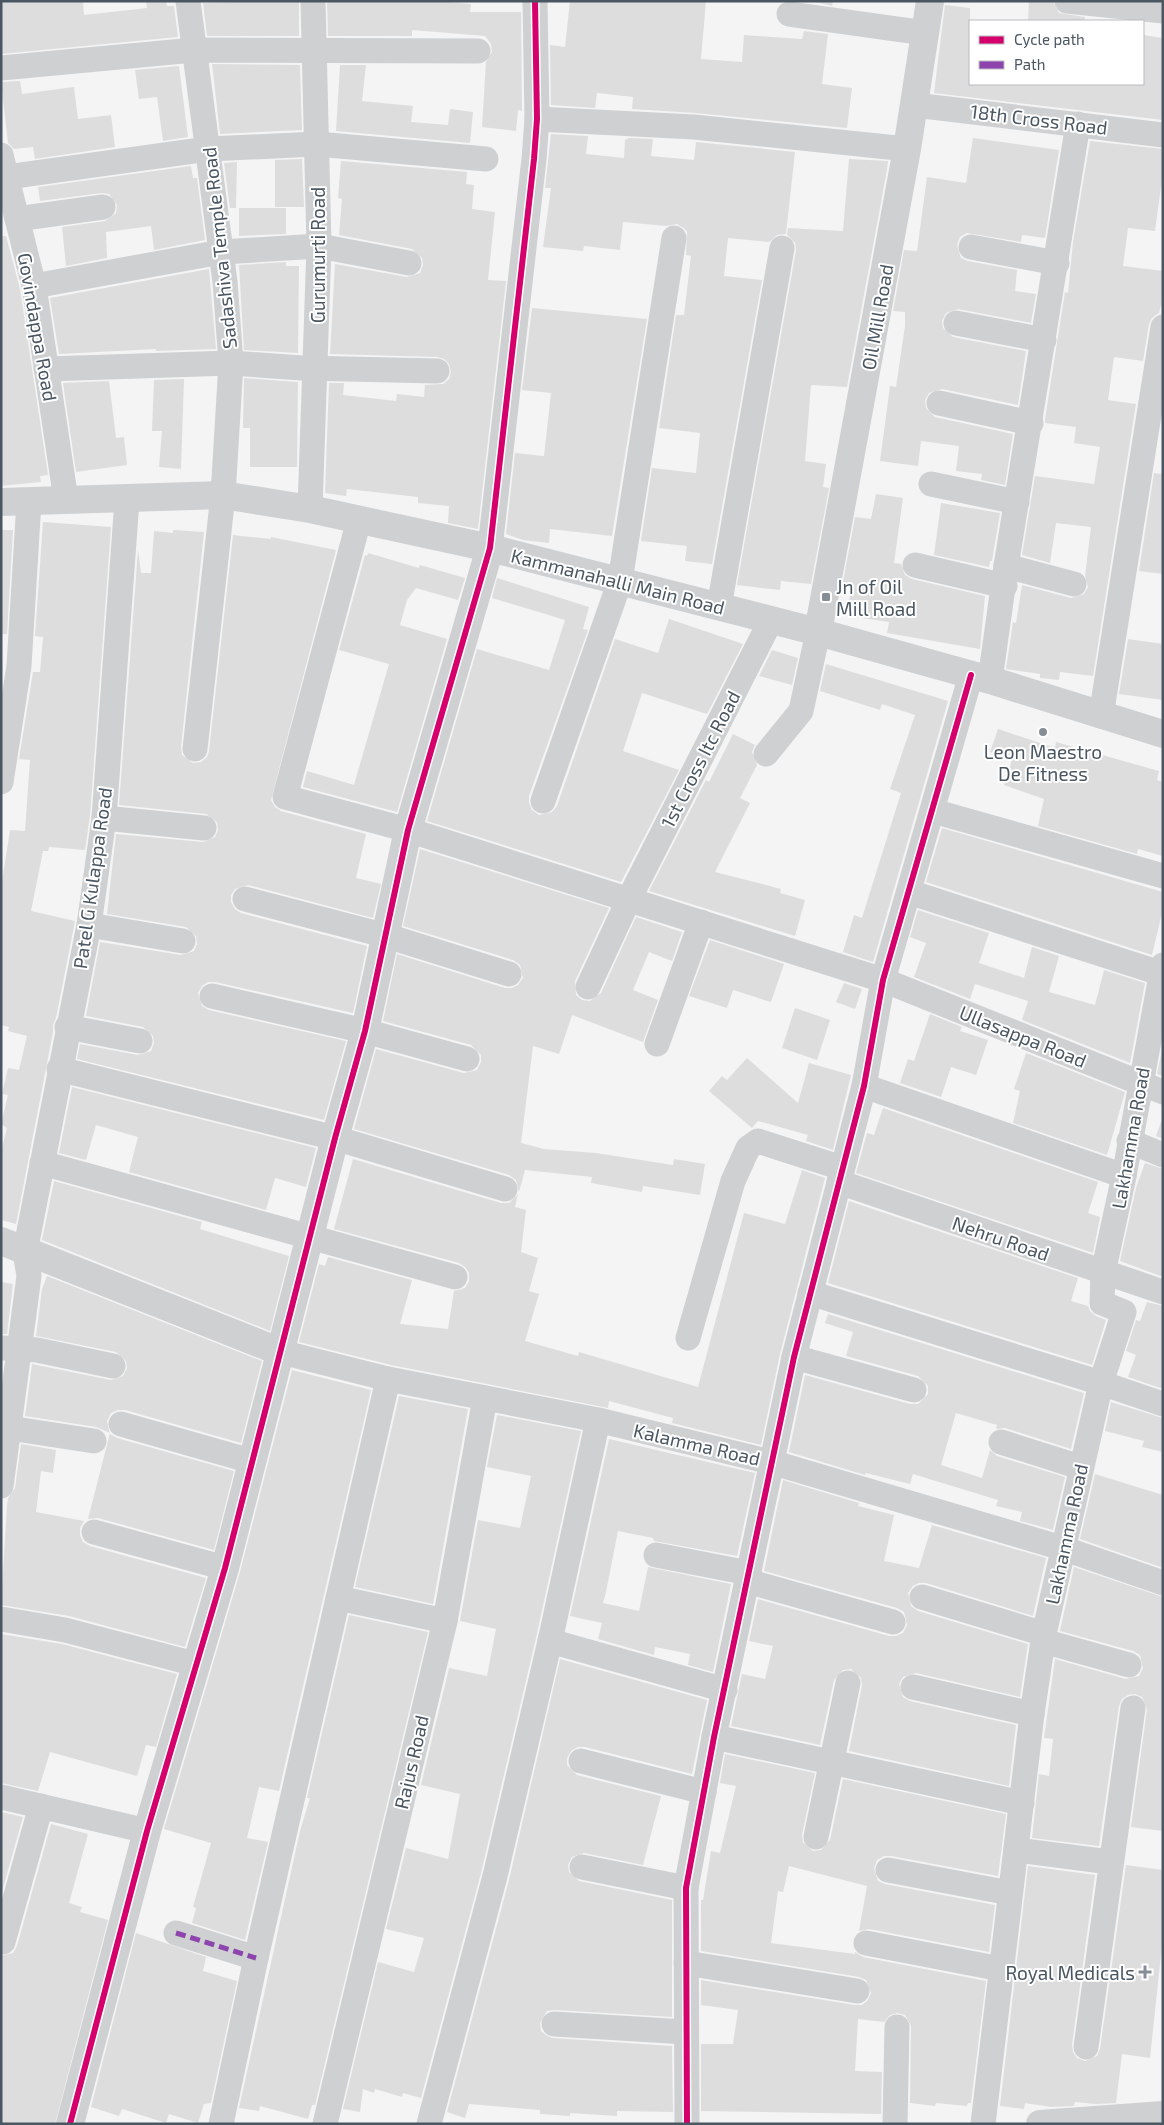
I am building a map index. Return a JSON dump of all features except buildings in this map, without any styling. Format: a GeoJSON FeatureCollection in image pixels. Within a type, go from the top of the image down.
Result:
{"type":"FeatureCollection","features":[{"type":"Feature","properties":{"kind":"street","name":"Sadashiva Temple Road"},"geometry":{"type":"LineString","coordinates":[[188,1],[221,252],[232,387],[223,495],[195,749]]}},
{"type":"Feature","properties":{"kind":"street","name":"Gurumurti Road"},"geometry":{"type":"LineString","coordinates":[[310,509],[319,246],[313,1]]}},
{"type":"Feature","properties":{"kind":"street"},"geometry":{"type":"LineString","coordinates":[[70,2124],[147,1831],[225,1568],[335,1138],[365,1031],[387,936],[408,830],[490,548],[537,119],[535,1]]}},
{"type":"Feature","properties":{"kind":"street","name":"Oil Mill Road"},"geometry":{"type":"LineString","coordinates":[[818,632],[915,105],[930,1]]}},
{"type":"Feature","properties":{"kind":"street"},"geometry":{"type":"LineString","coordinates":[[1067,1],[1163,11]]}},
{"type":"Feature","properties":{"kind":"street"},"geometry":{"type":"LineString","coordinates":[[789,14],[925,34]]}},
{"type":"Feature","properties":{"kind":"street"},"geometry":{"type":"LineString","coordinates":[[1,68],[194,50],[478,51]]}},
{"type":"Feature","properties":{"kind":"street","name":"18th Cross Road"},"geometry":{"type":"LineString","coordinates":[[915,105],[1163,135]]}},
{"type":"Feature","properties":{"kind":"street"},"geometry":{"type":"LineString","coordinates":[[537,119],[694,127],[907,149]]}},
{"type":"Feature","properties":{"kind":"street"},"geometry":{"type":"LineString","coordinates":[[687,2124],[686,1888],[714,1737],[794,1357],[864,1086],[883,980],[933,811],[980,678],[1006,576],[1078,124]]}},
{"type":"Feature","properties":{"kind":"street"},"geometry":{"type":"LineString","coordinates":[[4,166],[208,149],[317,144],[486,159]]}},
{"type":"Feature","properties":{"kind":"street","name":"Govindappa Road"},"geometry":{"type":"LineString","coordinates":[[4,166],[34,286],[66,500]]}},
{"type":"Feature","properties":{"kind":"street"},"geometry":{"type":"LineString","coordinates":[[17,219],[103,207]]}},
{"type":"Feature","properties":{"kind":"street"},"geometry":{"type":"LineString","coordinates":[[543,801],[620,581],[674,238]]}},
{"type":"Feature","properties":{"kind":"street"},"geometry":{"type":"LineString","coordinates":[[34,286],[221,252],[319,246],[409,262]]}},
{"type":"Feature","properties":{"kind":"street"},"geometry":{"type":"LineString","coordinates":[[972,247],[1057,263]]}},
{"type":"Feature","properties":{"kind":"street"},"geometry":{"type":"LineString","coordinates":[[719,606],[782,248]]}},
{"type":"Feature","properties":{"kind":"street"},"geometry":{"type":"LineString","coordinates":[[956,323],[1044,340]]}},
{"type":"Feature","properties":{"kind":"street"},"geometry":{"type":"LineString","coordinates":[[1101,716],[1163,327]]}},
{"type":"Feature","properties":{"kind":"street"},"geometry":{"type":"LineString","coordinates":[[46,369],[231,363],[316,368],[436,371]]}},
{"type":"Feature","properties":{"kind":"street"},"geometry":{"type":"LineString","coordinates":[[939,403],[1031,423]]}},
{"type":"Feature","properties":{"kind":"street"},"geometry":{"type":"LineString","coordinates":[[931,484],[1017,502]]}},
{"type":"Feature","properties":{"kind":"street","name":"Kammanahalli Main Road"},"geometry":{"type":"LineString","coordinates":[[1,502],[127,500],[223,495],[310,509],[490,548],[818,632],[980,678],[1163,734]]}},
{"type":"Feature","properties":{"kind":"street","name":"Patel G Kulappa Road"},"geometry":{"type":"LineString","coordinates":[[1,1486],[10,1349],[29,1276],[13,1246],[42,1163],[88,925],[104,818],[127,500]]}},
{"type":"Feature","properties":{"kind":"street"},"geometry":{"type":"LineString","coordinates":[[1,782],[19,666],[28,501]]}},
{"type":"Feature","properties":{"kind":"street","name":"Ullasappa Road"},"geometry":{"type":"LineString","coordinates":[[359,520],[285,797],[408,830],[883,980],[1163,1092]]}},
{"type":"Feature","properties":{"kind":"street"},"geometry":{"type":"LineString","coordinates":[[915,565],[1074,584]]}},
{"type":"Feature","properties":{"kind":"street","name":"1st Cross Itc Road"},"geometry":{"type":"LineString","coordinates":[[588,987],[629,899],[770,620]]}},
{"type":"Feature","properties":{"kind":"street"},"geometry":{"type":"LineString","coordinates":[[766,754],[801,711],[818,632]]}},
{"type":"Feature","properties":{"kind":"street"},"geometry":{"type":"LineString","coordinates":[[933,811],[1163,876]]}},
{"type":"Feature","properties":{"kind":"street"},"geometry":{"type":"LineString","coordinates":[[104,818],[204,828]]}},
{"type":"Feature","properties":{"kind":"street"},"geometry":{"type":"LineString","coordinates":[[909,892],[1162,969]]}},
{"type":"Feature","properties":{"kind":"street"},"geometry":{"type":"LineString","coordinates":[[245,899],[387,936],[509,974]]}},
{"type":"Feature","properties":{"kind":"street"},"geometry":{"type":"LineString","coordinates":[[656,1044],[701,922]]}},
{"type":"Feature","properties":{"kind":"street"},"geometry":{"type":"LineString","coordinates":[[88,925],[183,941]]}},
{"type":"Feature","properties":{"kind":"street","name":"Lakhamma Road"},"geometry":{"type":"LineString","coordinates":[[983,2124],[1032,1714],[1043,1638],[1080,1467],[1101,1383],[1124,1312],[1102,1303],[1103,1273],[1124,1176],[1162,969]]}},
{"type":"Feature","properties":{"kind":"street"},"geometry":{"type":"LineString","coordinates":[[212,996],[365,1031],[467,1060]]}},
{"type":"Feature","properties":{"kind":"street"},"geometry":{"type":"LineString","coordinates":[[67,1027],[140,1042]]}},
{"type":"Feature","properties":{"kind":"street"},"geometry":{"type":"LineString","coordinates":[[59,1069],[335,1138],[505,1189]]}},
{"type":"Feature","properties":{"kind":"street"},"geometry":{"type":"LineString","coordinates":[[864,1086],[1124,1176]]}},
{"type":"Feature","properties":{"kind":"street","name":"Nehru Road"},"geometry":{"type":"LineString","coordinates":[[688,1338],[733,1181],[748,1148],[758,1141],[840,1175],[1103,1273],[1163,1292]]}},
{"type":"Feature","properties":{"kind":"street"},"geometry":{"type":"LineString","coordinates":[[1129,1141],[1163,1155]]}},
{"type":"Feature","properties":{"kind":"street"},"geometry":{"type":"LineString","coordinates":[[42,1163],[455,1277]]}},
{"type":"Feature","properties":{"kind":"street"},"geometry":{"type":"LineString","coordinates":[[13,1246],[281,1352]]}},
{"type":"Feature","properties":{"kind":"street"},"geometry":{"type":"LineString","coordinates":[[810,1293],[1163,1404]]}},
{"type":"Feature","properties":{"kind":"street"},"geometry":{"type":"LineString","coordinates":[[10,1349],[38,1350],[113,1366]]}},
{"type":"Feature","properties":{"kind":"street","name":"Kalamma Road"},"geometry":{"type":"LineString","coordinates":[[281,1352],[388,1379],[598,1420],[771,1462],[1062,1548],[1163,1583]]}},
{"type":"Feature","properties":{"kind":"street"},"geometry":{"type":"LineString","coordinates":[[794,1357],[914,1390]]}},
{"type":"Feature","properties":{"kind":"street"},"geometry":{"type":"LineString","coordinates":[[222,2124],[256,1958],[388,1379]]}},
{"type":"Feature","properties":{"kind":"street","name":"Rajus Road"},"geometry":{"type":"LineString","coordinates":[[325,2124],[444,1621],[485,1398]]}},
{"type":"Feature","properties":{"kind":"street"},"geometry":{"type":"LineString","coordinates":[[429,2124],[495,1876],[550,1641],[598,1420]]}},
{"type":"Feature","properties":{"kind":"street"},"geometry":{"type":"LineString","coordinates":[[121,1424],[251,1461]]}},
{"type":"Feature","properties":{"kind":"street"},"geometry":{"type":"LineString","coordinates":[[6,1430],[94,1441]]}},
{"type":"Feature","properties":{"kind":"street"},"geometry":{"type":"LineString","coordinates":[[1001,1442],[1080,1467]]}},
{"type":"Feature","properties":{"kind":"street"},"geometry":{"type":"LineString","coordinates":[[94,1532],[225,1568]]}},
{"type":"Feature","properties":{"kind":"street"},"geometry":{"type":"LineString","coordinates":[[656,1554],[748,1577],[893,1622]]}},
{"type":"Feature","properties":{"kind":"street"},"geometry":{"type":"LineString","coordinates":[[922,1597],[1128,1665]]}},
{"type":"Feature","properties":{"kind":"street"},"geometry":{"type":"LineString","coordinates":[[338,1598],[444,1621]]}},
{"type":"Feature","properties":{"kind":"street"},"geometry":{"type":"LineString","coordinates":[[1,1619],[65,1630],[195,1664]]}},
{"type":"Feature","properties":{"kind":"street"},"geometry":{"type":"LineString","coordinates":[[550,1641],[725,1690]]}},
{"type":"Feature","properties":{"kind":"street"},"geometry":{"type":"LineString","coordinates":[[816,1837],[834,1761],[848,1683]]}},
{"type":"Feature","properties":{"kind":"street"},"geometry":{"type":"LineString","coordinates":[[913,1687],[1032,1714]]}},
{"type":"Feature","properties":{"kind":"street"},"geometry":{"type":"LineString","coordinates":[[1086,2047],[1110,1862],[1134,1708]]}},
{"type":"Feature","properties":{"kind":"street"},"geometry":{"type":"LineString","coordinates":[[714,1737],[834,1761],[1022,1803]]}},
{"type":"Feature","properties":{"kind":"street"},"geometry":{"type":"LineString","coordinates":[[581,1761],[704,1792]]}},
{"type":"Feature","properties":{"kind":"street"},"geometry":{"type":"LineString","coordinates":[[1,1798],[147,1831]]}},
{"type":"Feature","properties":{"kind":"street"},"geometry":{"type":"LineString","coordinates":[[2,1945],[42,1806]]}},
{"type":"Feature","properties":{"kind":"street"},"geometry":{"type":"LineString","coordinates":[[1016,1850],[1110,1862]]}},
{"type":"Feature","properties":{"kind":"street"},"geometry":{"type":"LineString","coordinates":[[582,1867],[686,1888]]}},
{"type":"Feature","properties":{"kind":"street"},"geometry":{"type":"LineString","coordinates":[[888,1870],[1010,1893]]}},
{"type":"Feature","properties":{"kind":"street"},"geometry":{"type":"LineString","coordinates":[[176,1933],[256,1958]]}},
{"type":"Feature","properties":{"kind":"street"},"geometry":{"type":"LineString","coordinates":[[866,1944],[1001,1969]]}},
{"type":"Feature","properties":{"kind":"street"},"geometry":{"type":"LineString","coordinates":[[686,1963],[857,1991]]}},
{"type":"Feature","properties":{"kind":"street"},"geometry":{"type":"LineString","coordinates":[[554,2024],[686,2032]]}},
{"type":"Feature","properties":{"kind":"street"},"geometry":{"type":"LineString","coordinates":[[895,2124],[898,2027]]}},
{"type":"Feature","properties":{"kind":"street"},"geometry":{"type":"LineString","coordinates":[[1040,2124],[1163,2115]]}},
{"type":"Feature","properties":{"kind":"marked path"},"geometry":{"type":"LineString","coordinates":[[176,1933],[256,1958]]}},
{"type":"Feature","properties":{"kind":"cycle path"},"geometry":{"type":"LineString","coordinates":[[70,2124],[147,1831],[225,1568],[335,1138],[365,1031],[408,830],[490,548],[534,159],[537,119],[535,1]]}},
{"type":"Feature","properties":{"kind":"cycle path"},"geometry":{"type":"LineString","coordinates":[[687,2124],[686,1888],[714,1737],[794,1357],[864,1086],[883,980],[971,675]]}},
{"type":"Feature","properties":{"kind":"place","name":"Jn of Oil Mill Road"},"geometry":{"type":"Point","coordinates":[826,597]}},
{"type":"Feature","properties":{"kind":"place","name":"Leon Maestro De Fitness"},"geometry":{"type":"Point","coordinates":[1043,732]}},
{"type":"Feature","properties":{"kind":"place","name":"Royal Medicals"},"geometry":{"type":"Point","coordinates":[1145,1972]}}]}
